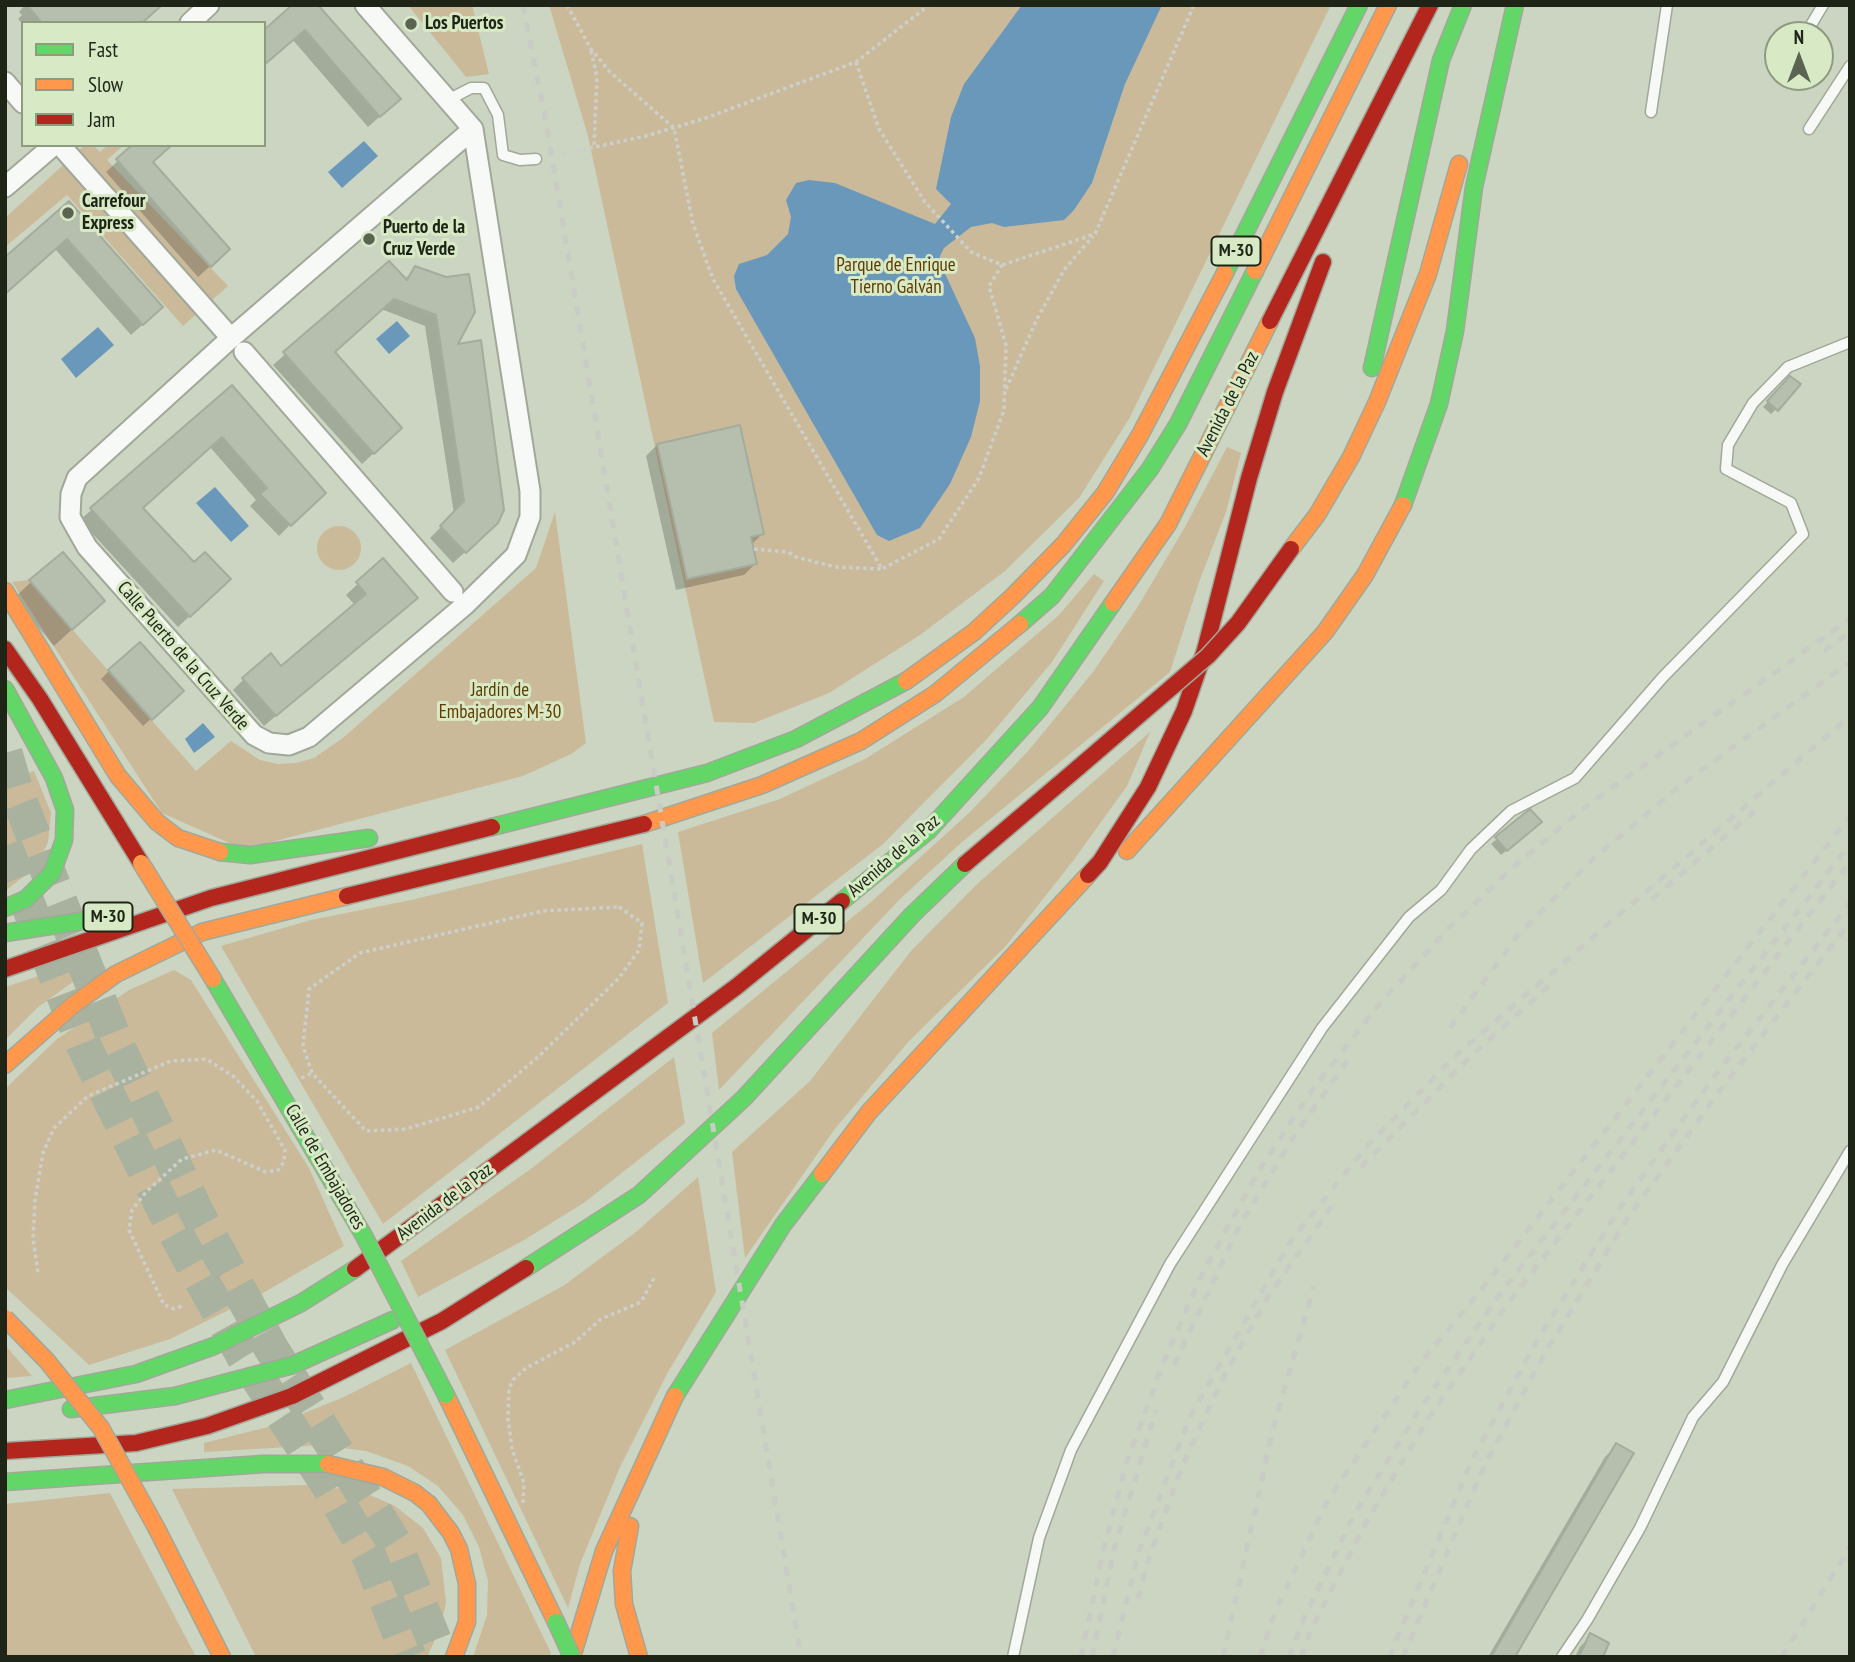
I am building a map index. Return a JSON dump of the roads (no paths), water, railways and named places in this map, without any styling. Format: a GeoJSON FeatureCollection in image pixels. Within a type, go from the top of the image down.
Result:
{"type":"FeatureCollection","features":[{"type":"Feature","properties":{"kind":"main road","name":"M-30"},"geometry":{"type":"LineString","coordinates":[[5,933],[211,898],[671,783],[720,768],[796,739],[863,706],[922,671],[974,632],[1063,545],[1105,494],[1199,325],[1359,5]]}},
{"type":"Feature","properties":{"kind":"main road"},"geometry":{"type":"LineString","coordinates":[[5,1065],[73,1005],[116,974],[202,932],[656,821],[738,793],[814,764],[861,741],[935,694],[971,667],[1052,596],[1150,469],[1178,424],[1219,345],[1388,5]]}},
{"type":"Feature","properties":{"kind":"main road","name":"Avenida de la Paz"},"geometry":{"type":"LineString","coordinates":[[5,1400],[136,1374],[214,1346],[312,1296],[356,1268],[736,987],[928,831],[1040,708],[1168,524],[1430,5]]}},
{"type":"Feature","properties":{"kind":"main road"},"geometry":{"type":"LineString","coordinates":[[1360,181],[1445,5]]}},
{"type":"Feature","properties":{"kind":"main road"},"geometry":{"type":"LineString","coordinates":[[1292,548],[1367,391],[1441,60],[1463,5]]}},
{"type":"Feature","properties":{"kind":"main road"},"geometry":{"type":"LineString","coordinates":[[1475,107],[1507,5]]}},
{"type":"Feature","properties":{"kind":"main road"},"geometry":{"type":"LineString","coordinates":[[869,1112],[943,1049],[1105,877],[1325,632],[1366,575],[1410,492],[1440,404],[1455,331],[1474,187],[1515,5]]}},
{"type":"Feature","properties":{"kind":"main road"},"geometry":{"type":"LineString","coordinates":[[5,1451],[136,1443],[207,1426],[292,1395],[442,1321],[639,1195],[734,1107],[912,915],[992,839],[1208,656],[1238,623],[1317,514],[1351,457],[1377,402],[1428,274],[1464,145]]}},
{"type":"Feature","properties":{"kind":"main road"},"geometry":{"type":"LineString","coordinates":[[572,1657],[604,1551],[666,1411],[783,1225],[869,1112],[1100,862],[1148,787],[1184,711],[1205,650],[1275,392],[1330,244]]}},
{"type":"Feature","properties":{"kind":"main road"},"geometry":{"type":"LineString","coordinates":[[5,591],[118,776],[157,822],[178,838],[212,851],[250,855],[344,840],[376,838],[429,842]]}},
{"type":"Feature","properties":{"kind":"main road","name":"Calle de Embajadores"},"geometry":{"type":"LineString","coordinates":[[5,629],[40,699]]}},
{"type":"Feature","properties":{"kind":"main road","name":"Calle de Embajadores"},"geometry":{"type":"LineString","coordinates":[[5,649],[40,699],[213,979],[364,1236],[446,1395],[572,1657]]}},
{"type":"Feature","properties":{"kind":"main road"},"geometry":{"type":"LineString","coordinates":[[5,689],[54,778],[65,810],[64,840],[52,873],[26,899],[5,908]]}},
{"type":"Feature","properties":{"kind":"main road"},"geometry":{"type":"LineString","coordinates":[[5,969],[211,898]]}},
{"type":"Feature","properties":{"kind":"main road"},"geometry":{"type":"LineString","coordinates":[[467,1286],[578,1236]]}},
{"type":"Feature","properties":{"kind":"main road"},"geometry":{"type":"LineString","coordinates":[[57,1411],[175,1396],[293,1365],[417,1309]]}},
{"type":"Feature","properties":{"kind":"main road"},"geometry":{"type":"LineString","coordinates":[[5,1318],[47,1361],[101,1428],[157,1529],[222,1657]]}},
{"type":"Feature","properties":{"kind":"main road"},"geometry":{"type":"LineString","coordinates":[[639,1657],[631,1637],[624,1604],[622,1571],[632,1518],[642,1492],[642,1461]]}},
{"type":"Feature","properties":{"kind":"main road"},"geometry":{"type":"LineString","coordinates":[[5,1482],[324,1463],[383,1477],[407,1488],[429,1504],[446,1525],[459,1549],[467,1584],[467,1622],[454,1657]]}},
{"type":"Feature","properties":{"kind":"main road"},"geometry":{"type":"LineString","coordinates":[[192,1598],[242,1657]]}},
{"type":"Feature","properties":{"kind":"street"},"geometry":{"type":"LineString","coordinates":[[192,21],[209,5]]}},
{"type":"Feature","properties":{"kind":"street"},"geometry":{"type":"LineString","coordinates":[[365,5],[473,129]]}},
{"type":"Feature","properties":{"kind":"street"},"geometry":{"type":"LineString","coordinates":[[5,82],[21,101]]}},
{"type":"Feature","properties":{"kind":"street","name":"Calle Puerto de la Cruz Verde"},"geometry":{"type":"LineString","coordinates":[[473,129],[530,491],[530,517],[516,555],[465,605],[321,728],[289,745],[269,743],[254,735],[87,547],[70,517],[71,494],[77,478],[237,345],[473,129]]}},
{"type":"Feature","properties":{"kind":"street"},"geometry":{"type":"LineString","coordinates":[[5,187],[52,147]]}},
{"type":"Feature","properties":{"kind":"street"},"geometry":{"type":"LineString","coordinates":[[62,147],[453,592]]}},
{"type":"Feature","properties":{"kind":"lane"},"geometry":{"type":"LineString","coordinates":[[1651,112],[1667,5]]}},
{"type":"Feature","properties":{"kind":"lane"},"geometry":{"type":"LineString","coordinates":[[1813,21],[1823,5]]}},
{"type":"Feature","properties":{"kind":"lane"},"geometry":{"type":"LineString","coordinates":[[1809,129],[1850,66]]}},
{"type":"Feature","properties":{"kind":"lane"},"geometry":{"type":"LineString","coordinates":[[448,100],[471,88],[484,88],[498,115],[503,155],[520,160],[536,159]]}},
{"type":"Feature","properties":{"kind":"lane"},"geometry":{"type":"LineString","coordinates":[[1013,1657],[1039,1538],[1071,1450],[1170,1264],[1322,1028],[1409,917],[1441,890],[1471,849],[1511,811],[1575,778],[1663,677],[1803,534],[1791,503],[1726,468],[1728,445],[1753,403],[1788,367],[1836,351],[1850,340]]}},
{"type":"Feature","properties":{"kind":"lane"},"geometry":{"type":"LineString","coordinates":[[1562,1657],[1587,1620],[1640,1528],[1693,1417],[1723,1382],[1782,1265],[1850,1151]]}},
{"type":"Feature","properties":{"kind":"water"},"geometry":{"type":"Polygon","coordinates":[[[1022,5],[1162,5],[1125,84],[1092,183],[1074,210],[1064,220],[1004,227],[992,223],[971,227],[944,248],[940,263],[975,338],[980,366],[980,401],[971,437],[950,484],[920,528],[889,541],[877,535],[736,289],[734,276],[739,264],[767,255],[788,234],[791,217],[786,200],[796,183],[809,180],[835,183],[935,224],[951,204],[936,189],[951,117],[964,84],[1022,5]]]}},
{"type":"Feature","properties":{"kind":"water"},"geometry":{"type":"Polygon","coordinates":[[[364,141],[378,156],[342,188],[328,172],[364,141]]]}},
{"type":"Feature","properties":{"kind":"water"},"geometry":{"type":"Polygon","coordinates":[[[397,321],[410,336],[389,354],[376,339],[397,321]]]}},
{"type":"Feature","properties":{"kind":"water"},"geometry":{"type":"Polygon","coordinates":[[[98,327],[114,345],[76,378],[61,359],[98,327]]]}},
{"type":"Feature","properties":{"kind":"water"},"geometry":{"type":"Polygon","coordinates":[[[215,487],[249,526],[231,542],[196,503],[215,487]]]}},
{"type":"Feature","properties":{"kind":"water"},"geometry":{"type":"Polygon","coordinates":[[[203,723],[215,737],[194,753],[185,739],[203,723]]]}},
{"type":"Feature","properties":{"kind":"tunnel"},"geometry":{"type":"LineString","coordinates":[[5,753],[17,794],[116,1043],[196,1211],[271,1348],[395,1544],[441,1657]]}},
{"type":"Feature","properties":{"kind":"tunnel"},"geometry":{"type":"LineString","coordinates":[[5,846],[83,1044],[174,1230],[244,1357],[327,1483],[369,1556],[409,1657]]}},
{"type":"Feature","properties":{"kind":"railway"},"geometry":{"type":"LineString","coordinates":[[523,5],[547,128],[801,1657]]}},
{"type":"Feature","properties":{"kind":"railway"},"geometry":{"type":"LineString","coordinates":[[1081,1657],[1104,1547],[1127,1461],[1162,1366],[1201,1276],[1258,1172],[1310,1093],[1376,1008],[1447,930],[1511,869],[1581,810],[1850,619]]}},
{"type":"Feature","properties":{"kind":"railway"},"geometry":{"type":"LineString","coordinates":[[1824,651],[1850,632]]}},
{"type":"Feature","properties":{"kind":"railway"},"geometry":{"type":"LineString","coordinates":[[1450,1028],[1518,935],[1592,860],[1677,788],[1850,662]]}},
{"type":"Feature","properties":{"kind":"railway"},"geometry":{"type":"LineString","coordinates":[[1113,1657],[1138,1554],[1190,1417],[1292,1239],[1368,1145],[1454,1057],[1850,716]]}},
{"type":"Feature","properties":{"kind":"railway"},"geometry":{"type":"LineString","coordinates":[[1652,899],[1756,810]]}},
{"type":"Feature","properties":{"kind":"railway"},"geometry":{"type":"LineString","coordinates":[[1260,1657],[1275,1612],[1328,1500],[1422,1361],[1486,1284],[1850,816]]}},
{"type":"Feature","properties":{"kind":"railway"},"geometry":{"type":"LineString","coordinates":[[1289,1657],[1303,1620],[1354,1515],[1419,1410],[1503,1290],[1850,844]]}},
{"type":"Feature","properties":{"kind":"railway"},"geometry":{"type":"LineString","coordinates":[[1301,1657],[1311,1630],[1364,1526],[1428,1419],[1509,1302],[1850,862]]}},
{"type":"Feature","properties":{"kind":"railway"},"geometry":{"type":"LineString","coordinates":[[1389,1657],[1472,1460],[1535,1344],[1619,1209],[1713,1078],[1850,903]]}},
{"type":"Feature","properties":{"kind":"railway"},"geometry":{"type":"LineString","coordinates":[[1403,1657],[1485,1464],[1545,1353],[1627,1219],[1724,1085],[1850,922]]}},
{"type":"Feature","properties":{"kind":"railway"},"geometry":{"type":"LineString","coordinates":[[1361,1167],[1471,1056],[1555,980]]}},
{"type":"Feature","properties":{"kind":"railway"},"geometry":{"type":"LineString","coordinates":[[1174,1365],[1240,1225],[1296,1133],[1351,1056]]}},
{"type":"Feature","properties":{"kind":"railway"},"geometry":{"type":"LineString","coordinates":[[1138,1599],[1148,1561],[1181,1469],[1222,1380],[1269,1295],[1334,1203]]}},
{"type":"Feature","properties":{"kind":"railway"},"geometry":{"type":"LineString","coordinates":[[1223,1657],[1273,1429],[1314,1286]]}},
{"type":"Feature","properties":{"kind":"railway"},"geometry":{"type":"LineString","coordinates":[[1092,1657],[1114,1550],[1156,1410]]}},
{"type":"Feature","properties":{"kind":"railway"},"geometry":{"type":"LineString","coordinates":[[1782,1657],[1850,1547]]}},
{"type":"Feature","properties":{"kind":"place","name":"Los Puertos"},"geometry":{"type":"Point","coordinates":[411,24]}},
{"type":"Feature","properties":{"kind":"place","name":"Carrefour Express"},"geometry":{"type":"Point","coordinates":[68,213]}},
{"type":"Feature","properties":{"kind":"place","name":"Puerto de la Cruz Verde"},"geometry":{"type":"Point","coordinates":[369,239]}},
{"type":"Feature","properties":{"kind":"park label","name":"Parque de Enrique Tierno Galván"},"geometry":{"type":"Point","coordinates":[896,277]}},
{"type":"Feature","properties":{"kind":"park label","name":"Jardín de Embajadores M-30"},"geometry":{"type":"Point","coordinates":[500,702]}}]}
